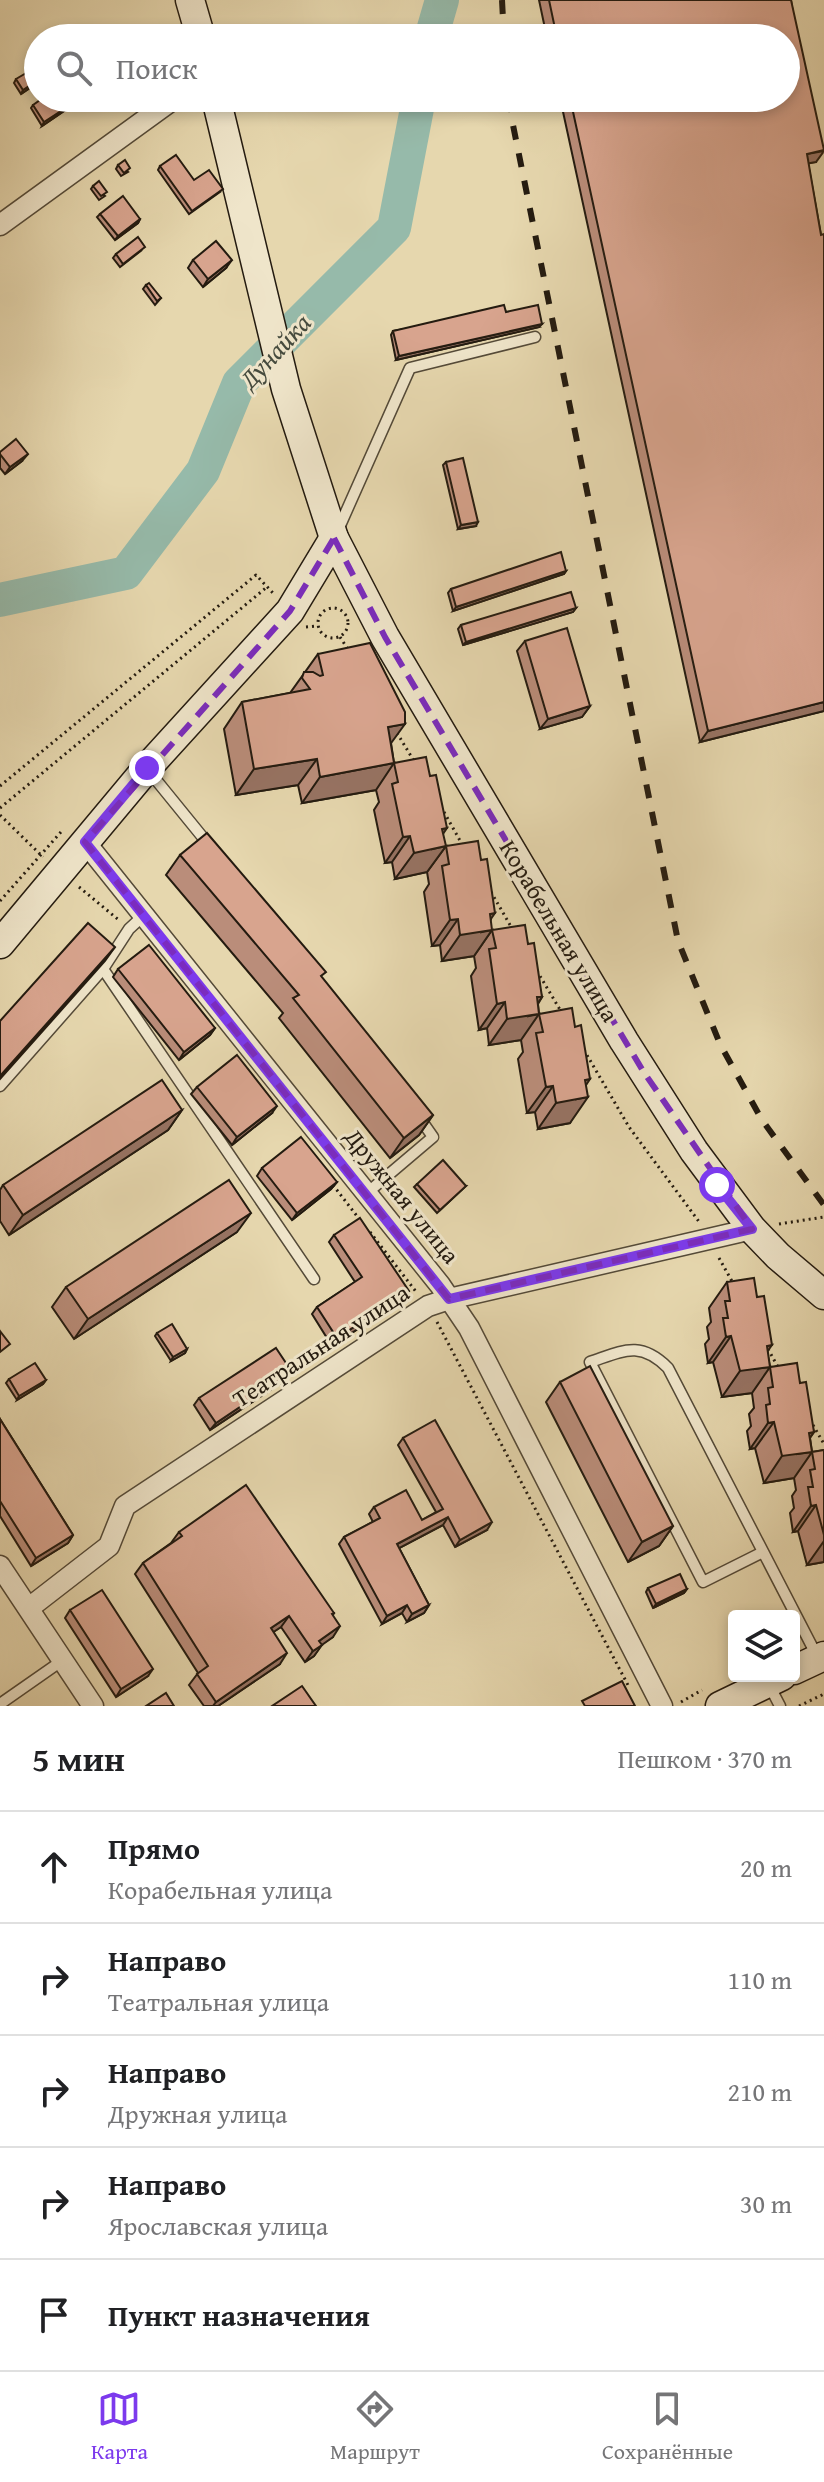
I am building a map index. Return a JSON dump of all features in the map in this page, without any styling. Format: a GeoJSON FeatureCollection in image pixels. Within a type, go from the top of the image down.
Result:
{"type":"FeatureCollection","features":[{"type":"Feature","properties":{"kind":"street"},"geometry":{"type":"LineString","coordinates":[[190,0],[197,24]]}},
{"type":"Feature","properties":{"kind":"street"},"geometry":{"type":"LineString","coordinates":[[0,225],[156,112]]}},
{"type":"Feature","properties":{"kind":"street","name":"Корабельная улица"},"geometry":{"type":"LineString","coordinates":[[219,112],[286,389],[334,538],[385,637],[643,1071],[717,1185],[752,1229],[824,1295]]}},
{"type":"Feature","properties":{"kind":"street"},"geometry":{"type":"LineString","coordinates":[[0,944],[147,768],[290,611],[334,538]]}},
{"type":"Feature","properties":{"kind":"street","name":"Дружная улица"},"geometry":{"type":"LineString","coordinates":[[85,842],[367,1193],[469,1328],[662,1706]]}},
{"type":"Feature","properties":{"kind":"street","name":"Театральная улица"},"geometry":{"type":"LineString","coordinates":[[29,1608],[109,1546],[125,1506],[428,1306],[752,1229]]}},
{"type":"Feature","properties":{"kind":"street"},"geometry":{"type":"LineString","coordinates":[[0,1566],[93,1706]]}},
{"type":"Feature","properties":{"kind":"street"},"geometry":{"type":"LineString","coordinates":[[720,1706],[777,1688]]}},
{"type":"Feature","properties":{"kind":"lane"},"geometry":{"type":"LineString","coordinates":[[334,538],[410,368],[535,337]]}},
{"type":"Feature","properties":{"kind":"lane"},"geometry":{"type":"LineString","coordinates":[[147,768],[217,855]]}},
{"type":"Feature","properties":{"kind":"lane"},"geometry":{"type":"LineString","coordinates":[[0,1086],[103,969],[129,929],[144,915]]}},
{"type":"Feature","properties":{"kind":"lane"},"geometry":{"type":"LineString","coordinates":[[103,969],[314,1279]]}},
{"type":"Feature","properties":{"kind":"lane"},"geometry":{"type":"LineString","coordinates":[[367,1193],[433,1137],[409,1101]]}},
{"type":"Feature","properties":{"kind":"lane"},"geometry":{"type":"LineString","coordinates":[[763,1552],[703,1582],[590,1362],[620,1352],[643,1350],[656,1356],[668,1368],[763,1552],[815,1664]]}},
{"type":"Feature","properties":{"kind":"lane"},"geometry":{"type":"LineString","coordinates":[[0,1704],[63,1660]]}},
{"type":"Feature","properties":{"kind":"path"},"geometry":{"type":"LineString","coordinates":[[0,786],[256,575]]}},
{"type":"Feature","properties":{"kind":"path"},"geometry":{"type":"LineString","coordinates":[[0,808],[267,587]]}},
{"type":"Feature","properties":{"kind":"path"},"geometry":{"type":"LineString","coordinates":[[334,607],[347,615],[349,625],[340,637],[330,638],[318,626],[319,617],[326,609],[334,607]]}},
{"type":"Feature","properties":{"kind":"path"},"geometry":{"type":"LineString","coordinates":[[340,637],[348,651]]}},
{"type":"Feature","properties":{"kind":"path"},"geometry":{"type":"LineString","coordinates":[[397,732],[421,773]]}},
{"type":"Feature","properties":{"kind":"path"},"geometry":{"type":"LineString","coordinates":[[437,800],[469,855]]}},
{"type":"Feature","properties":{"kind":"path"},"geometry":{"type":"LineString","coordinates":[[0,815],[129,929]]}},
{"type":"Feature","properties":{"kind":"path"},"geometry":{"type":"LineString","coordinates":[[485,882],[517,936]]}},
{"type":"Feature","properties":{"kind":"path"},"geometry":{"type":"LineString","coordinates":[[533,964],[565,1018]]}},
{"type":"Feature","properties":{"kind":"path"},"geometry":{"type":"LineString","coordinates":[[581,1045],[629,1127],[709,1238],[737,1291]]}},
{"type":"Feature","properties":{"kind":"path"},"geometry":{"type":"LineString","coordinates":[[331,1183],[360,1220]]}},
{"type":"Feature","properties":{"kind":"path"},"geometry":{"type":"LineString","coordinates":[[752,1229],[824,1217]]}},
{"type":"Feature","properties":{"kind":"path"},"geometry":{"type":"LineString","coordinates":[[370,1232],[428,1306],[631,1692]]}},
{"type":"Feature","properties":{"kind":"path"},"geometry":{"type":"LineString","coordinates":[[765,1343],[779,1369]]}},
{"type":"Feature","properties":{"kind":"path"},"geometry":{"type":"LineString","coordinates":[[809,1419],[824,1444]]}},
{"type":"Feature","properties":{"kind":"path"},"geometry":{"type":"LineString","coordinates":[[799,1706],[824,1694]]}},
{"type":"Feature","properties":{"kind":"highlighted area"},"geometry":{"type":"Polygon","coordinates":[[[334,538],[385,637],[643,1071],[752,1229],[449,1299],[85,842],[290,611],[334,538]]]}},
{"type":"Feature","properties":{"kind":"building"},"geometry":{"type":"Polygon","coordinates":[[[549,0],[791,0],[796,24],[554,24],[549,0]]]}},
{"type":"Feature","properties":{"kind":"building"},"geometry":{"type":"Polygon","coordinates":[[[800,41],[824,150],[807,154],[821,235],[824,234],[824,702],[708,731],[573,112],[800,112],[800,41]]]}},
{"type":"Feature","properties":{"kind":"building"},"geometry":{"type":"Polygon","coordinates":[[[24,74],[24,89],[23,90],[16,79],[24,74]]]}},
{"type":"Feature","properties":{"kind":"building"},"geometry":{"type":"Polygon","coordinates":[[[38,112],[59,112],[44,122],[38,112]]]}},
{"type":"Feature","properties":{"kind":"building"},"geometry":{"type":"Polygon","coordinates":[[[176,155],[194,180],[209,170],[223,189],[192,211],[160,166],[176,155]]]}},
{"type":"Feature","properties":{"kind":"building"},"geometry":{"type":"Polygon","coordinates":[[[125,160],[130,168],[124,173],[118,165],[125,160]]]}},
{"type":"Feature","properties":{"kind":"building"},"geometry":{"type":"Polygon","coordinates":[[[99,181],[107,192],[101,196],[93,186],[99,181]]]}},
{"type":"Feature","properties":{"kind":"building"},"geometry":{"type":"Polygon","coordinates":[[[123,196],[140,219],[118,236],[100,214],[123,196]]]}},
{"type":"Feature","properties":{"kind":"building"},"geometry":{"type":"Polygon","coordinates":[[[138,237],[145,247],[123,264],[116,254],[138,237]]]}},
{"type":"Feature","properties":{"kind":"building"},"geometry":{"type":"Polygon","coordinates":[[[216,241],[232,260],[208,279],[193,260],[216,241]]]}},
{"type":"Feature","properties":{"kind":"building"},"geometry":{"type":"Polygon","coordinates":[[[149,283],[161,298],[157,301],[146,285],[149,283]]]}},
{"type":"Feature","properties":{"kind":"building"},"geometry":{"type":"Polygon","coordinates":[[[504,305],[506,312],[538,305],[542,324],[399,356],[393,331],[504,305]]]}},
{"type":"Feature","properties":{"kind":"building"},"geometry":{"type":"Polygon","coordinates":[[[16,439],[28,454],[10,467],[0,452],[16,439]]]}},
{"type":"Feature","properties":{"kind":"building"},"geometry":{"type":"Polygon","coordinates":[[[463,458],[478,522],[461,525],[446,462],[463,458]]]}},
{"type":"Feature","properties":{"kind":"building"},"geometry":{"type":"Polygon","coordinates":[[[561,552],[566,571],[456,607],[451,589],[561,552]]]}},
{"type":"Feature","properties":{"kind":"building"},"geometry":{"type":"Polygon","coordinates":[[[571,592],[576,608],[466,642],[461,625],[571,592]]]}},
{"type":"Feature","properties":{"kind":"building"},"geometry":{"type":"Polygon","coordinates":[[[567,628],[590,706],[548,719],[525,641],[567,628]]]}},
{"type":"Feature","properties":{"kind":"building"},"geometry":{"type":"Polygon","coordinates":[[[370,643],[405,712],[405,724],[388,727],[394,763],[320,777],[317,759],[254,769],[242,702],[310,689],[302,678],[304,672],[323,675],[318,654],[370,643]]]}},
{"type":"Feature","properties":{"kind":"building"},"geometry":{"type":"Polygon","coordinates":[[[426,757],[430,776],[436,775],[447,828],[442,829],[446,846],[414,853],[410,836],[403,837],[392,784],[398,782],[394,763],[426,757]]]}},
{"type":"Feature","properties":{"kind":"building"},"geometry":{"type":"Polygon","coordinates":[[[207,833],[326,972],[321,976],[433,1115],[404,1138],[293,998],[299,995],[180,855],[207,833]]]}},
{"type":"Feature","properties":{"kind":"building"},"geometry":{"type":"Polygon","coordinates":[[[478,841],[481,860],[487,859],[495,913],[490,914],[492,930],[460,935],[458,919],[450,920],[442,866],[449,864],[446,846],[478,841]]]}},
{"type":"Feature","properties":{"kind":"building"},"geometry":{"type":"Polygon","coordinates":[[[88,923],[115,947],[0,1076],[0,1021],[88,923]]]}},
{"type":"Feature","properties":{"kind":"building"},"geometry":{"type":"Polygon","coordinates":[[[525,925],[528,944],[534,943],[542,997],[537,997],[539,1014],[507,1019],[505,1002],[497,1004],[489,949],[496,948],[492,930],[525,925]]]}},
{"type":"Feature","properties":{"kind":"building"},"geometry":{"type":"Polygon","coordinates":[[[149,945],[215,1028],[184,1052],[118,969],[149,945]]]}},
{"type":"Feature","properties":{"kind":"building"},"geometry":{"type":"Polygon","coordinates":[[[572,1008],[575,1027],[581,1025],[590,1079],[585,1080],[588,1097],[556,1103],[553,1086],[546,1087],[536,1033],[543,1032],[539,1014],[572,1008]]]}},
{"type":"Feature","properties":{"kind":"building"},"geometry":{"type":"Polygon","coordinates":[[[237,1055],[277,1106],[237,1137],[197,1087],[237,1055]]]}},
{"type":"Feature","properties":{"kind":"building"},"geometry":{"type":"Polygon","coordinates":[[[162,1080],[182,1110],[23,1215],[3,1185],[162,1080]]]}},
{"type":"Feature","properties":{"kind":"building"},"geometry":{"type":"Polygon","coordinates":[[[301,1137],[337,1182],[297,1213],[262,1168],[301,1137]]]}},
{"type":"Feature","properties":{"kind":"building"},"geometry":{"type":"Polygon","coordinates":[[[443,1160],[466,1186],[440,1210],[417,1184],[443,1160]]]}},
{"type":"Feature","properties":{"kind":"building"},"geometry":{"type":"Polygon","coordinates":[[[229,1180],[251,1213],[88,1319],[66,1287],[229,1180]]]}},
{"type":"Feature","properties":{"kind":"building"},"geometry":{"type":"Polygon","coordinates":[[[360,1218],[409,1291],[337,1338],[317,1307],[362,1277],[334,1235],[360,1218]]]}},
{"type":"Feature","properties":{"kind":"building"},"geometry":{"type":"Polygon","coordinates":[[[754,1278],[757,1297],[764,1296],[772,1345],[767,1346],[770,1367],[740,1371],[731,1336],[726,1337],[723,1318],[728,1318],[725,1301],[730,1301],[727,1282],[754,1278]]]}},
{"type":"Feature","properties":{"kind":"building"},"geometry":{"type":"Polygon","coordinates":[[[172,1324],[187,1349],[173,1357],[157,1333],[172,1324]]]}},
{"type":"Feature","properties":{"kind":"building"},"geometry":{"type":"Polygon","coordinates":[[[0,1331],[10,1344],[0,1352],[0,1331]]]}},
{"type":"Feature","properties":{"kind":"building"},"geometry":{"type":"Polygon","coordinates":[[[276,1348],[292,1372],[216,1423],[199,1398],[276,1348]]]}},
{"type":"Feature","properties":{"kind":"building"},"geometry":{"type":"Polygon","coordinates":[[[35,1363],[46,1380],[19,1396],[9,1379],[35,1363]]]}},
{"type":"Feature","properties":{"kind":"building"},"geometry":{"type":"Polygon","coordinates":[[[797,1363],[800,1383],[806,1382],[814,1432],[809,1433],[812,1452],[782,1456],[774,1422],[768,1423],[768,1388],[773,1387],[770,1367],[797,1363]]]}},
{"type":"Feature","properties":{"kind":"building"},"geometry":{"type":"Polygon","coordinates":[[[590,1366],[673,1526],[642,1542],[560,1382],[590,1366]]]}},
{"type":"Feature","properties":{"kind":"building"},"geometry":{"type":"Polygon","coordinates":[[[0,1419],[73,1535],[36,1558],[0,1501],[0,1419]]]}},
{"type":"Feature","properties":{"kind":"building"},"geometry":{"type":"Polygon","coordinates":[[[435,1420],[492,1522],[460,1540],[448,1517],[397,1544],[429,1605],[412,1614],[407,1605],[387,1616],[344,1537],[380,1518],[374,1507],[406,1490],[422,1520],[443,1509],[403,1438],[435,1420]]]}},
{"type":"Feature","properties":{"kind":"building"},"geometry":{"type":"Polygon","coordinates":[[[824,1450],[824,1535],[816,1505],[811,1506],[808,1487],[813,1487],[810,1470],[815,1469],[812,1452],[824,1450]]]}},
{"type":"Feature","properties":{"kind":"building"},"geometry":{"type":"Polygon","coordinates":[[[246,1485],[340,1626],[319,1641],[322,1645],[313,1651],[289,1616],[271,1628],[287,1653],[216,1702],[197,1674],[208,1666],[143,1563],[182,1536],[179,1532],[246,1485]]]}},
{"type":"Feature","properties":{"kind":"building"},"geometry":{"type":"Polygon","coordinates":[[[680,1574],[687,1589],[656,1604],[648,1588],[680,1574]]]}},
{"type":"Feature","properties":{"kind":"building"},"geometry":{"type":"Polygon","coordinates":[[[102,1590],[153,1669],[121,1689],[70,1610],[102,1590]]]}},
{"type":"Feature","properties":{"kind":"building"},"geometry":{"type":"Polygon","coordinates":[[[622,1681],[635,1706],[585,1706],[582,1701],[622,1681]]]}},
{"type":"Feature","properties":{"kind":"building"},"geometry":{"type":"Polygon","coordinates":[[[302,1686],[316,1706],[272,1706],[302,1686]]]}},
{"type":"Feature","properties":{"kind":"building"},"geometry":{"type":"Polygon","coordinates":[[[166,1693],[174,1706],[146,1706],[166,1693]]]}},
{"type":"Feature","properties":{"kind":"waterway","name":"Дунайка"},"geometry":{"type":"LineString","coordinates":[[435,24],[442,0]]}},
{"type":"Feature","properties":{"kind":"waterway","name":"Дунайка"},"geometry":{"type":"LineString","coordinates":[[0,600],[126,573],[203,471],[239,383],[394,228],[416,112]]}},
{"type":"Feature","properties":{"kind":"railway"},"geometry":{"type":"LineString","coordinates":[[502,0],[503,24]]}},
{"type":"Feature","properties":{"kind":"railway"},"geometry":{"type":"LineString","coordinates":[[512,112],[678,941],[720,1044],[762,1120],[824,1205]]}},
{"type":"Feature","properties":{"kind":"route"},"geometry":{"type":"LineString","coordinates":[[147,768],[85,842],[449,1299],[752,1229],[717,1185]]}}]}
